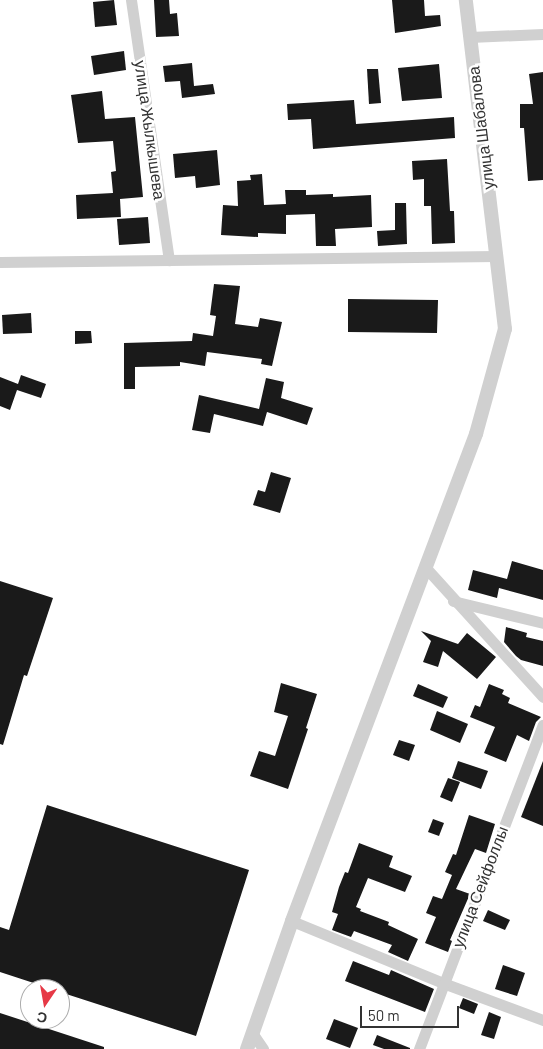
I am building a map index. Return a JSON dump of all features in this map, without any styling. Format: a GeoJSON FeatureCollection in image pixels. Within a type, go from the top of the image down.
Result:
{"type":"FeatureCollection","features":[{"type":"Feature","properties":{"kind":"street","name":"улица Жылкышева"},"geometry":{"type":"LineString","coordinates":[[131,0],[169,260]]}},
{"type":"Feature","properties":{"kind":"street","name":"улица Шабалова"},"geometry":{"type":"LineString","coordinates":[[247,1049],[292,921],[476,434],[505,329],[466,0]]}},
{"type":"Feature","properties":{"kind":"street"},"geometry":{"type":"LineString","coordinates":[[470,37],[543,34]]}},
{"type":"Feature","properties":{"kind":"street"},"geometry":{"type":"LineString","coordinates":[[0,262],[496,256]]}},
{"type":"Feature","properties":{"kind":"street"},"geometry":{"type":"LineString","coordinates":[[426,568],[453,601],[543,698]]}},
{"type":"Feature","properties":{"kind":"street"},"geometry":{"type":"LineString","coordinates":[[453,601],[543,623]]}},
{"type":"Feature","properties":{"kind":"street","name":"улица Сейфоллы"},"geometry":{"type":"LineString","coordinates":[[419,1049],[543,725]]}},
{"type":"Feature","properties":{"kind":"street"},"geometry":{"type":"LineString","coordinates":[[292,921],[443,983],[543,1020]]}},
{"type":"Feature","properties":{"kind":"street"},"geometry":{"type":"LineString","coordinates":[[252,1034],[263,1049]]}},
{"type":"Feature","properties":{"kind":"building"},"geometry":{"type":"Polygon","coordinates":[[[114,0],[117,25],[95,27],[93,2],[114,0]]]}},
{"type":"Feature","properties":{"kind":"building"},"geometry":{"type":"Polygon","coordinates":[[[154,0],[169,0],[170,14],[177,13],[179,36],[156,37],[154,0]]]}},
{"type":"Feature","properties":{"kind":"building"},"geometry":{"type":"Polygon","coordinates":[[[392,0],[424,0],[425,16],[440,15],[441,26],[395,33],[392,0]]]}},
{"type":"Feature","properties":{"kind":"building"},"geometry":{"type":"Polygon","coordinates":[[[124,51],[126,70],[94,75],[91,56],[124,51]]]}},
{"type":"Feature","properties":{"kind":"building"},"geometry":{"type":"Polygon","coordinates":[[[192,63],[194,86],[213,84],[215,94],[182,98],[180,81],[165,82],[163,66],[192,63]]]}},
{"type":"Feature","properties":{"kind":"building"},"geometry":{"type":"Polygon","coordinates":[[[439,64],[442,98],[402,101],[398,68],[439,64]]]}},
{"type":"Feature","properties":{"kind":"building"},"geometry":{"type":"Polygon","coordinates":[[[367,69],[378,69],[381,103],[369,104],[367,69]]]}},
{"type":"Feature","properties":{"kind":"building"},"geometry":{"type":"Polygon","coordinates":[[[543,72],[543,180],[528,181],[524,128],[520,128],[520,104],[533,104],[529,74],[543,72]]]}},
{"type":"Feature","properties":{"kind":"building"},"geometry":{"type":"Polygon","coordinates":[[[102,91],[105,119],[135,117],[143,197],[120,199],[121,217],[77,219],[76,195],[113,193],[111,172],[116,171],[113,141],[78,143],[71,95],[102,91]]]}},
{"type":"Feature","properties":{"kind":"building"},"geometry":{"type":"Polygon","coordinates":[[[354,100],[356,124],[454,117],[455,138],[313,149],[311,119],[288,120],[287,104],[354,100]]]}},
{"type":"Feature","properties":{"kind":"building"},"geometry":{"type":"Polygon","coordinates":[[[217,150],[220,185],[196,188],[195,176],[175,178],[173,154],[217,150]]]}},
{"type":"Feature","properties":{"kind":"building"},"geometry":{"type":"Polygon","coordinates":[[[447,159],[450,211],[454,211],[455,243],[432,244],[431,206],[424,206],[424,179],[413,180],[412,161],[447,159]]]}},
{"type":"Feature","properties":{"kind":"building"},"geometry":{"type":"Polygon","coordinates":[[[262,174],[264,205],[286,204],[285,190],[306,190],[306,195],[333,194],[333,197],[371,195],[372,227],[335,229],[336,246],[316,246],[315,214],[286,215],[286,234],[258,233],[258,237],[221,235],[223,205],[238,206],[237,181],[251,180],[250,175],[262,174]]]}},
{"type":"Feature","properties":{"kind":"building"},"geometry":{"type":"Polygon","coordinates":[[[395,203],[406,203],[407,244],[378,246],[377,231],[395,230],[395,203]]]}},
{"type":"Feature","properties":{"kind":"building"},"geometry":{"type":"Polygon","coordinates":[[[148,217],[150,243],[119,245],[117,219],[148,217]]]}},
{"type":"Feature","properties":{"kind":"building"},"geometry":{"type":"Polygon","coordinates":[[[214,284],[240,286],[235,324],[258,327],[260,318],[282,322],[272,366],[261,364],[262,359],[207,352],[205,366],[180,362],[180,366],[135,367],[135,389],[124,389],[124,343],[192,341],[193,333],[213,336],[216,316],[210,315],[214,284]]]}},
{"type":"Feature","properties":{"kind":"building"},"geometry":{"type":"Polygon","coordinates":[[[348,299],[438,300],[437,333],[348,332],[348,299]]]}},
{"type":"Feature","properties":{"kind":"building"},"geometry":{"type":"Polygon","coordinates":[[[31,313],[32,333],[3,334],[2,315],[31,313]]]}},
{"type":"Feature","properties":{"kind":"building"},"geometry":{"type":"Polygon","coordinates":[[[75,331],[91,331],[92,343],[75,344],[75,331]]]}},
{"type":"Feature","properties":{"kind":"building"},"geometry":{"type":"Polygon","coordinates":[[[21,375],[46,384],[41,398],[17,390],[10,410],[0,406],[0,377],[18,384],[21,375]]]}},
{"type":"Feature","properties":{"kind":"building"},"geometry":{"type":"Polygon","coordinates":[[[266,378],[284,382],[281,398],[313,408],[307,425],[267,412],[263,426],[214,414],[210,433],[192,430],[199,395],[259,409],[266,378]]]}},
{"type":"Feature","properties":{"kind":"building"},"geometry":{"type":"Polygon","coordinates":[[[271,472],[291,478],[280,513],[253,505],[258,490],[265,492],[271,472]]]}},
{"type":"Feature","properties":{"kind":"building"},"geometry":{"type":"Polygon","coordinates":[[[512,561],[543,570],[543,600],[499,588],[497,598],[468,590],[473,570],[507,579],[512,561]]]}},
{"type":"Feature","properties":{"kind":"building"},"geometry":{"type":"Polygon","coordinates":[[[0,581],[53,598],[27,676],[24,675],[3,745],[0,744],[0,581]]]}},
{"type":"Feature","properties":{"kind":"building"},"geometry":{"type":"Polygon","coordinates":[[[506,627],[527,633],[526,637],[543,641],[543,666],[521,660],[516,656],[504,642],[506,627]]]}},
{"type":"Feature","properties":{"kind":"building"},"geometry":{"type":"Polygon","coordinates":[[[421,631],[458,644],[467,633],[496,657],[477,679],[443,651],[438,667],[423,662],[431,641],[421,631]]]}},
{"type":"Feature","properties":{"kind":"building"},"geometry":{"type":"Polygon","coordinates":[[[281,683],[317,694],[306,728],[308,729],[288,789],[250,776],[259,751],[275,756],[288,716],[274,712],[281,683]]]}},
{"type":"Feature","properties":{"kind":"building"},"geometry":{"type":"Polygon","coordinates":[[[418,684],[448,697],[443,708],[413,696],[418,684]]]}},
{"type":"Feature","properties":{"kind":"building"},"geometry":{"type":"Polygon","coordinates":[[[489,684],[504,690],[502,694],[510,698],[508,703],[541,717],[536,722],[529,741],[517,735],[506,762],[484,753],[495,727],[470,717],[475,705],[480,707],[489,684]]]}},
{"type":"Feature","properties":{"kind":"building"},"geometry":{"type":"Polygon","coordinates":[[[437,711],[468,724],[460,743],[430,730],[437,711]]]}},
{"type":"Feature","properties":{"kind":"building"},"geometry":{"type":"Polygon","coordinates":[[[399,740],[415,745],[409,761],[393,755],[399,740]]]}},
{"type":"Feature","properties":{"kind":"building"},"geometry":{"type":"Polygon","coordinates":[[[458,761],[488,771],[481,789],[452,778],[458,761]]]}},
{"type":"Feature","properties":{"kind":"building"},"geometry":{"type":"Polygon","coordinates":[[[543,761],[543,826],[521,817],[543,761]]]}},
{"type":"Feature","properties":{"kind":"building"},"geometry":{"type":"Polygon","coordinates":[[[448,778],[460,782],[452,802],[440,797],[448,778]]]}},
{"type":"Feature","properties":{"kind":"building"},"geometry":{"type":"Polygon","coordinates":[[[47,805],[249,870],[196,1036],[70,995],[70,979],[21,979],[0,972],[0,927],[9,930],[47,805]]]}},
{"type":"Feature","properties":{"kind":"building"},"geometry":{"type":"Polygon","coordinates":[[[469,815],[495,824],[486,853],[475,849],[456,889],[470,894],[450,940],[452,941],[448,952],[425,943],[436,917],[426,913],[433,896],[442,899],[452,875],[445,872],[453,854],[456,855],[469,815]]]}},
{"type":"Feature","properties":{"kind":"building"},"geometry":{"type":"Polygon","coordinates":[[[433,819],[444,823],[439,836],[428,832],[433,819]]]}},
{"type":"Feature","properties":{"kind":"building"},"geometry":{"type":"Polygon","coordinates":[[[359,843],[393,856],[389,867],[412,876],[405,892],[368,878],[356,907],[361,909],[360,911],[389,922],[388,925],[418,939],[408,961],[388,952],[392,945],[354,931],[351,937],[332,930],[338,914],[332,912],[339,887],[345,872],[348,873],[359,843]]]}},
{"type":"Feature","properties":{"kind":"building"},"geometry":{"type":"Polygon","coordinates":[[[488,910],[510,920],[505,930],[483,921],[488,910]]]}},
{"type":"Feature","properties":{"kind":"building"},"geometry":{"type":"Polygon","coordinates":[[[353,961],[389,975],[391,970],[434,989],[425,1012],[345,981],[353,961]]]}},
{"type":"Feature","properties":{"kind":"building"},"geometry":{"type":"Polygon","coordinates":[[[503,965],[525,973],[517,996],[495,989],[503,965]]]}},
{"type":"Feature","properties":{"kind":"building"},"geometry":{"type":"Polygon","coordinates":[[[463,998],[478,1004],[474,1014],[459,1008],[463,998]]]}},
{"type":"Feature","properties":{"kind":"building"},"geometry":{"type":"Polygon","coordinates":[[[489,1012],[501,1017],[494,1039],[481,1035],[489,1012]]]}},
{"type":"Feature","properties":{"kind":"building"},"geometry":{"type":"Polygon","coordinates":[[[0,1013],[20,1020],[20,1029],[49,1029],[104,1047],[104,1049],[0,1049],[0,1013]]]}},
{"type":"Feature","properties":{"kind":"building"},"geometry":{"type":"Polygon","coordinates":[[[334,1019],[358,1028],[350,1048],[326,1039],[334,1019]]]}},
{"type":"Feature","properties":{"kind":"building"},"geometry":{"type":"Polygon","coordinates":[[[377,1035],[410,1049],[384,1049],[373,1045],[377,1035]]]}}]}
